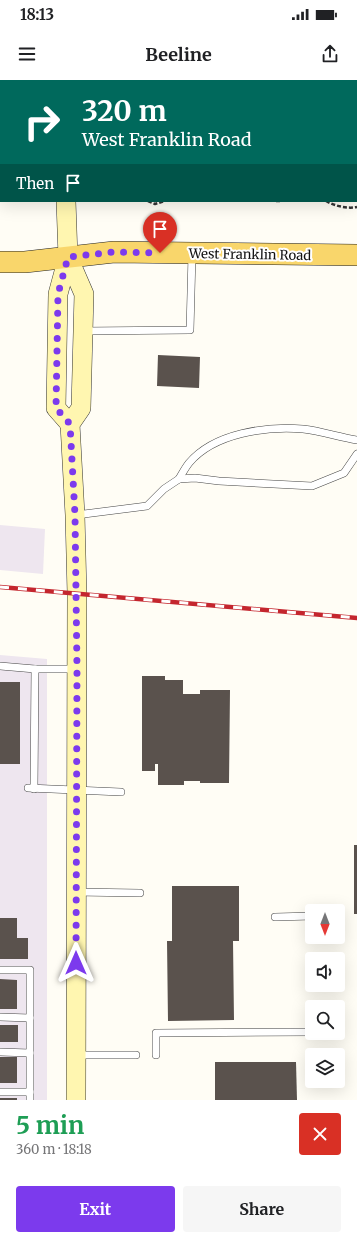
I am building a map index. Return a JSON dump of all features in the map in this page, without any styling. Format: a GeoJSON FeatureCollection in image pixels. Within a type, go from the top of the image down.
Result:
{"type":"FeatureCollection","features":[{"type":"Feature","properties":{"kind":"main road"},"geometry":{"type":"LineString","coordinates":[[66,202],[68,257],[58,294],[56,408],[70,424]]}},
{"type":"Feature","properties":{"kind":"main road","name":"West Franklin Road"},"geometry":{"type":"LineString","coordinates":[[0,262],[25,262],[114,252],[357,255]]}},
{"type":"Feature","properties":{"kind":"main road"},"geometry":{"type":"LineString","coordinates":[[68,257],[84,294],[81,408],[70,424],[75,515],[77,669],[76,1100]]}},
{"type":"Feature","properties":{"kind":"lane"},"geometry":{"type":"LineString","coordinates":[[83,331],[190,330],[192,253]]}},
{"type":"Feature","properties":{"kind":"lane"},"geometry":{"type":"LineString","coordinates":[[75,515],[146,506],[179,479],[189,462],[210,445],[242,433],[271,429],[303,429],[357,440]]}},
{"type":"Feature","properties":{"kind":"lane"},"geometry":{"type":"LineString","coordinates":[[179,479],[196,478],[219,481],[312,486],[344,473],[357,454]]}},
{"type":"Feature","properties":{"kind":"lane"},"geometry":{"type":"LineString","coordinates":[[0,666],[35,669],[77,669]]}},
{"type":"Feature","properties":{"kind":"lane"},"geometry":{"type":"LineString","coordinates":[[35,669],[31,789],[121,792]]}},
{"type":"Feature","properties":{"kind":"lane"},"geometry":{"type":"LineString","coordinates":[[76,892],[140,893]]}},
{"type":"Feature","properties":{"kind":"lane"},"geometry":{"type":"LineString","coordinates":[[275,917],[305,916]]}},
{"type":"Feature","properties":{"kind":"lane"},"geometry":{"type":"LineString","coordinates":[[0,970],[30,970],[30,1100]]}},
{"type":"Feature","properties":{"kind":"lane"},"geometry":{"type":"LineString","coordinates":[[0,1017],[30,1018]]}},
{"type":"Feature","properties":{"kind":"lane"},"geometry":{"type":"LineString","coordinates":[[156,1055],[156,1033],[305,1032]]}},
{"type":"Feature","properties":{"kind":"lane"},"geometry":{"type":"LineString","coordinates":[[0,1052],[30,1053]]}},
{"type":"Feature","properties":{"kind":"lane"},"geometry":{"type":"LineString","coordinates":[[76,1055],[136,1055]]}},
{"type":"Feature","properties":{"kind":"lane"},"geometry":{"type":"LineString","coordinates":[[0,1092],[30,1092]]}},
{"type":"Feature","properties":{"kind":"path"},"geometry":{"type":"LineString","coordinates":[[150,202],[155,204],[162,202]]}},
{"type":"Feature","properties":{"kind":"path"},"geometry":{"type":"LineString","coordinates":[[328,202],[334,205],[350,208],[357,207]]}},
{"type":"Feature","properties":{"kind":"shaded area"},"geometry":{"type":"Polygon","coordinates":[[[0,525],[45,529],[43,574],[0,570],[0,525]]]}},
{"type":"Feature","properties":{"kind":"shaded area"},"geometry":{"type":"Polygon","coordinates":[[[0,655],[47,659],[47,1100],[0,1100],[0,655]]]}},
{"type":"Feature","properties":{"kind":"building"},"geometry":{"type":"Polygon","coordinates":[[[158,355],[200,357],[199,388],[157,386],[158,355]]]}},
{"type":"Feature","properties":{"kind":"building"},"geometry":{"type":"Polygon","coordinates":[[[142,676],[165,676],[165,680],[183,680],[183,694],[200,694],[200,690],[230,690],[229,783],[200,783],[200,781],[184,781],[184,785],[158,785],[158,764],[155,764],[155,771],[142,771],[142,676]]]}},
{"type":"Feature","properties":{"kind":"building"},"geometry":{"type":"Polygon","coordinates":[[[0,682],[20,682],[20,764],[0,764],[0,682]]]}},
{"type":"Feature","properties":{"kind":"building"},"geometry":{"type":"Polygon","coordinates":[[[354,845],[357,845],[357,914],[354,914],[354,845]]]}},
{"type":"Feature","properties":{"kind":"building"},"geometry":{"type":"Polygon","coordinates":[[[172,886],[239,886],[239,941],[233,941],[234,1020],[168,1021],[167,941],[172,941],[172,886]]]}},
{"type":"Feature","properties":{"kind":"building"},"geometry":{"type":"Polygon","coordinates":[[[0,918],[17,918],[17,938],[28,938],[28,959],[0,959],[0,918]]]}},
{"type":"Feature","properties":{"kind":"building"},"geometry":{"type":"Polygon","coordinates":[[[0,979],[17,980],[17,1009],[0,1009],[0,979]]]}},
{"type":"Feature","properties":{"kind":"building"},"geometry":{"type":"Polygon","coordinates":[[[0,1025],[18,1025],[18,1042],[0,1042],[0,1025]]]}},
{"type":"Feature","properties":{"kind":"building"},"geometry":{"type":"Polygon","coordinates":[[[0,1057],[17,1057],[17,1083],[0,1083],[0,1057]]]}},
{"type":"Feature","properties":{"kind":"building"},"geometry":{"type":"Polygon","coordinates":[[[215,1062],[296,1062],[297,1100],[215,1100],[215,1062]]]}},
{"type":"Feature","properties":{"kind":"building"},"geometry":{"type":"Polygon","coordinates":[[[0,1098],[17,1098],[17,1100],[0,1100],[0,1098]]]}},
{"type":"Feature","properties":{"kind":"railway"},"geometry":{"type":"LineString","coordinates":[[0,587],[357,618]]}},
{"type":"Feature","properties":{"kind":"route"},"geometry":{"type":"LineString","coordinates":[[76,963],[77,594],[75,515],[70,424],[56,408],[58,294],[68,257],[114,252],[160,253]]}}]}
